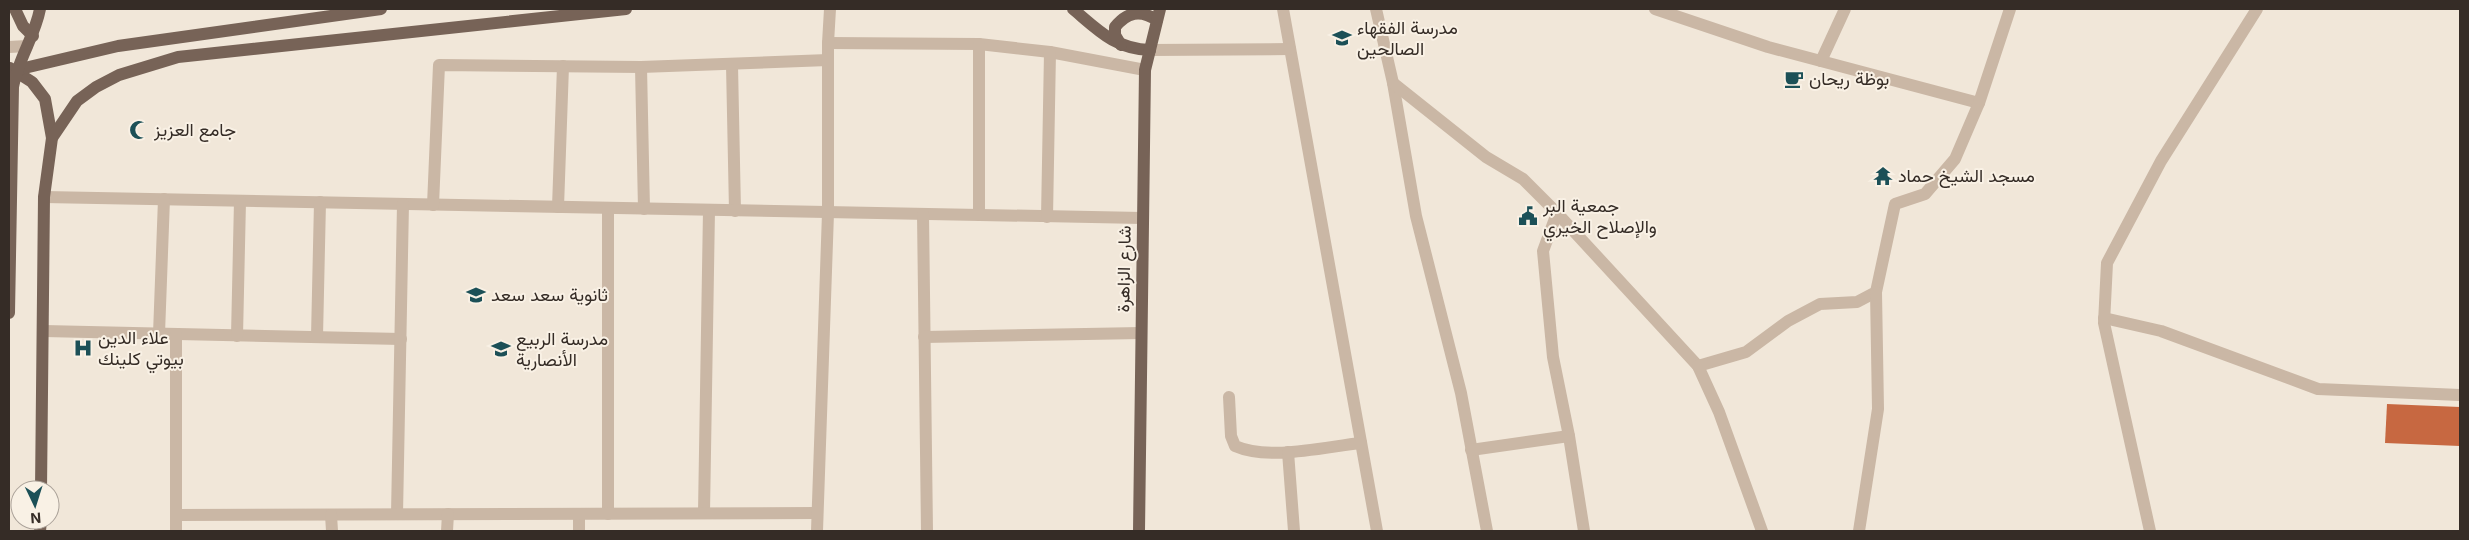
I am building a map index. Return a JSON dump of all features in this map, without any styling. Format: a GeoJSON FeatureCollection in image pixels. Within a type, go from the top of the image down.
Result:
{"type":"FeatureCollection","features":[{"type":"Feature","properties":{"kind":"main road"},"geometry":{"type":"LineString","coordinates":[[9,313],[12,69],[30,41],[40,9]]}},
{"type":"Feature","properties":{"kind":"main road"},"geometry":{"type":"LineString","coordinates":[[12,69],[118,46],[382,9]]}},
{"type":"Feature","properties":{"kind":"main road"},"geometry":{"type":"LineString","coordinates":[[52,138],[77,101],[96,87],[118,75],[178,58],[626,9]]}},
{"type":"Feature","properties":{"kind":"main road"},"geometry":{"type":"LineString","coordinates":[[1074,9],[1109,39],[1131,50],[1150,50]]}},
{"type":"Feature","properties":{"kind":"main road"},"geometry":{"type":"LineString","coordinates":[[14,14],[30,41]]}},
{"type":"Feature","properties":{"kind":"main road"},"geometry":{"type":"LineString","coordinates":[[1121,45],[1115,35],[1115,27],[1124,16],[1130,14],[1159,14]]}},
{"type":"Feature","properties":{"kind":"main road","name":"شارع الزاهرة"},"geometry":{"type":"LineString","coordinates":[[1139,531],[1142,218],[1146,70],[1159,14]]}},
{"type":"Feature","properties":{"kind":"main road"},"geometry":{"type":"LineString","coordinates":[[12,69],[32,82],[46,99],[52,138],[44,197],[41,480]]}},
{"type":"Feature","properties":{"kind":"street"},"geometry":{"type":"LineString","coordinates":[[817,531],[828,213],[828,43],[830,9]]}},
{"type":"Feature","properties":{"kind":"street"},"geometry":{"type":"LineString","coordinates":[[1283,9],[1377,531]]}},
{"type":"Feature","properties":{"kind":"street"},"geometry":{"type":"LineString","coordinates":[[1376,9],[1393,83],[1416,216],[1461,393],[1487,531]]}},
{"type":"Feature","properties":{"kind":"street"},"geometry":{"type":"LineString","coordinates":[[1655,9],[1768,47],[1979,103]]}},
{"type":"Feature","properties":{"kind":"street"},"geometry":{"type":"LineString","coordinates":[[1820,61],[1846,9]]}},
{"type":"Feature","properties":{"kind":"street"},"geometry":{"type":"LineString","coordinates":[[1859,531],[1878,409],[1876,292],[1895,204],[1925,194],[1955,159],[1979,103],[2010,9]]}},
{"type":"Feature","properties":{"kind":"street"},"geometry":{"type":"LineString","coordinates":[[2150,531],[2104,318],[2107,263],[2161,160],[2258,9]]}},
{"type":"Feature","properties":{"kind":"street"},"geometry":{"type":"LineString","coordinates":[[9,47],[30,41]]}},
{"type":"Feature","properties":{"kind":"street"},"geometry":{"type":"LineString","coordinates":[[828,43],[979,44],[1050,52],[1146,70]]}},
{"type":"Feature","properties":{"kind":"street"},"geometry":{"type":"LineString","coordinates":[[979,44],[979,216]]}},
{"type":"Feature","properties":{"kind":"street"},"geometry":{"type":"LineString","coordinates":[[1150,50],[1290,49]]}},
{"type":"Feature","properties":{"kind":"street"},"geometry":{"type":"LineString","coordinates":[[1048,217],[1050,52]]}},
{"type":"Feature","properties":{"kind":"street"},"geometry":{"type":"LineString","coordinates":[[434,205],[439,66],[640,67],[828,60]]}},
{"type":"Feature","properties":{"kind":"street"},"geometry":{"type":"LineString","coordinates":[[732,65],[735,211]]}},
{"type":"Feature","properties":{"kind":"street"},"geometry":{"type":"LineString","coordinates":[[558,207],[562,66]]}},
{"type":"Feature","properties":{"kind":"street"},"geometry":{"type":"LineString","coordinates":[[640,67],[644,209]]}},
{"type":"Feature","properties":{"kind":"street"},"geometry":{"type":"LineString","coordinates":[[1393,83],[1486,157],[1523,180],[1557,213],[1698,366],[1719,412],[1762,531]]}},
{"type":"Feature","properties":{"kind":"street"},"geometry":{"type":"LineString","coordinates":[[44,197],[1142,218]]}},
{"type":"Feature","properties":{"kind":"street"},"geometry":{"type":"LineString","coordinates":[[159,334],[164,199]]}},
{"type":"Feature","properties":{"kind":"street"},"geometry":{"type":"LineString","coordinates":[[237,336],[240,201]]}},
{"type":"Feature","properties":{"kind":"street"},"geometry":{"type":"LineString","coordinates":[[317,337],[320,202]]}},
{"type":"Feature","properties":{"kind":"street"},"geometry":{"type":"LineString","coordinates":[[397,514],[403,204]]}},
{"type":"Feature","properties":{"kind":"street"},"geometry":{"type":"LineString","coordinates":[[608,208],[608,514]]}},
{"type":"Feature","properties":{"kind":"street"},"geometry":{"type":"LineString","coordinates":[[704,513],[709,210]]}},
{"type":"Feature","properties":{"kind":"street"},"geometry":{"type":"LineString","coordinates":[[1557,213],[1543,251],[1553,357],[1570,436],[1584,531]]}},
{"type":"Feature","properties":{"kind":"street"},"geometry":{"type":"LineString","coordinates":[[923,214],[927,531]]}},
{"type":"Feature","properties":{"kind":"street"},"geometry":{"type":"LineString","coordinates":[[1698,366],[1746,352],[1788,321],[1820,304],[1857,302],[1876,292]]}},
{"type":"Feature","properties":{"kind":"street"},"geometry":{"type":"LineString","coordinates":[[2104,318],[2161,331],[2318,389],[2460,395]]}},
{"type":"Feature","properties":{"kind":"street"},"geometry":{"type":"LineString","coordinates":[[44,331],[401,339]]}},
{"type":"Feature","properties":{"kind":"street"},"geometry":{"type":"LineString","coordinates":[[924,337],[1141,333]]}},
{"type":"Feature","properties":{"kind":"street"},"geometry":{"type":"LineString","coordinates":[[176,334],[176,531]]}},
{"type":"Feature","properties":{"kind":"street"},"geometry":{"type":"LineString","coordinates":[[1229,397],[1231,436],[1236,446],[1248,452],[1288,452],[1361,443]]}},
{"type":"Feature","properties":{"kind":"street"},"geometry":{"type":"LineString","coordinates":[[1471,450],[1570,436]]}},
{"type":"Feature","properties":{"kind":"street"},"geometry":{"type":"LineString","coordinates":[[1288,452],[1294,531]]}},
{"type":"Feature","properties":{"kind":"street"},"geometry":{"type":"LineString","coordinates":[[176,515],[817,513]]}},
{"type":"Feature","properties":{"kind":"street"},"geometry":{"type":"LineString","coordinates":[[447,531],[448,514]]}},
{"type":"Feature","properties":{"kind":"street"},"geometry":{"type":"LineString","coordinates":[[579,514],[579,531]]}},
{"type":"Feature","properties":{"kind":"street"},"geometry":{"type":"LineString","coordinates":[[331,515],[332,531]]}},
{"type":"Feature","properties":{"kind":"building"},"geometry":{"type":"Polygon","coordinates":[[[2387,404],[2460,407],[2460,446],[2385,443],[2387,404]]]}},
{"type":"Feature","properties":{"kind":"place","name":"مدرسة الفقهاء الصالحين"},"geometry":{"type":"Point","coordinates":[1342,38]}},
{"type":"Feature","properties":{"kind":"place","name":"بوظة ريحان"},"geometry":{"type":"Point","coordinates":[1794,79]}},
{"type":"Feature","properties":{"kind":"place","name":"جامع العزيز"},"geometry":{"type":"Point","coordinates":[139,130]}},
{"type":"Feature","properties":{"kind":"place","name":"مسجد الشيخ حماد"},"geometry":{"type":"Point","coordinates":[1883,176]}},
{"type":"Feature","properties":{"kind":"place","name":"جمعية البر والإصلاح الخيري"},"geometry":{"type":"Point","coordinates":[1528,216]}},
{"type":"Feature","properties":{"kind":"place","name":"ثانوية سعد سعد"},"geometry":{"type":"Point","coordinates":[476,295]}},
{"type":"Feature","properties":{"kind":"place","name":"علاء الدين بيوتي كلينك"},"geometry":{"type":"Point","coordinates":[83,348]}},
{"type":"Feature","properties":{"kind":"place","name":"مدرسة الربيع الأنصارية"},"geometry":{"type":"Point","coordinates":[501,349]}}]}
